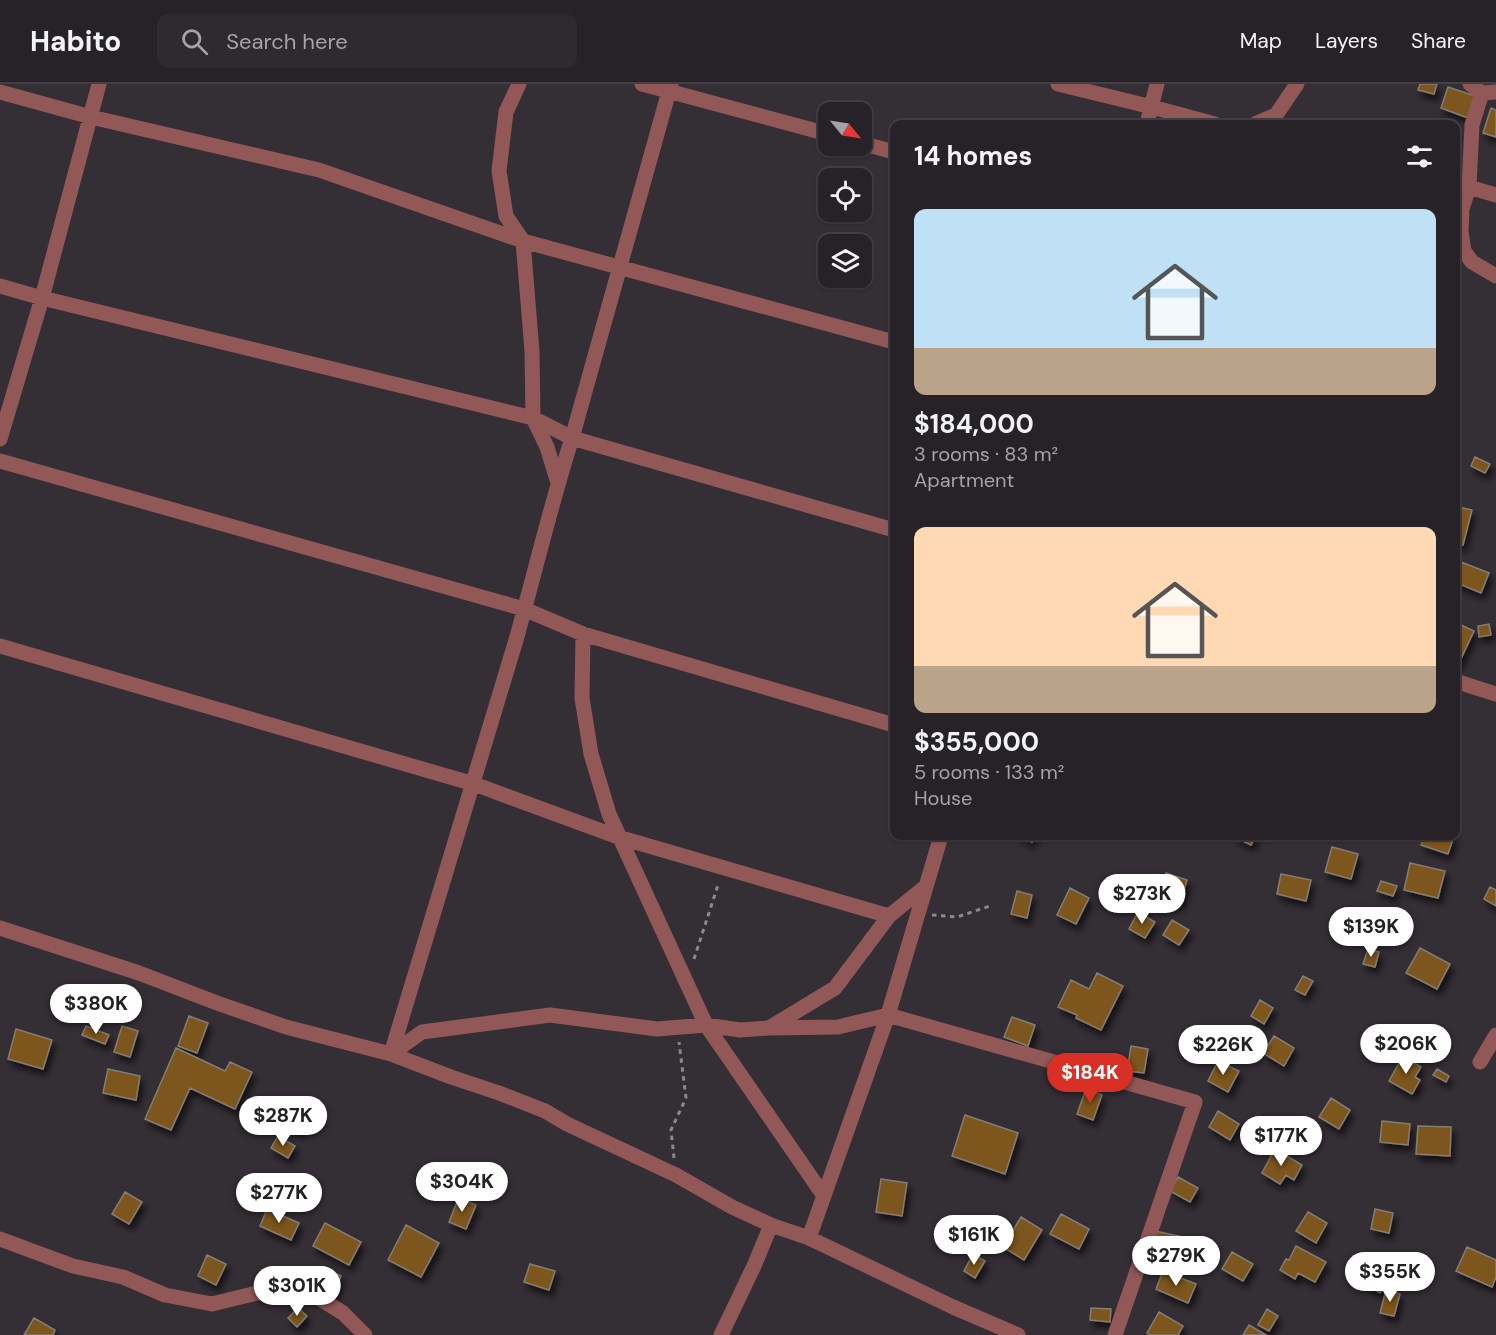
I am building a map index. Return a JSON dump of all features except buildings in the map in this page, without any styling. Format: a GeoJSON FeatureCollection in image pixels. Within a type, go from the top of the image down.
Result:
{"type":"FeatureCollection","features":[{"type":"Feature","properties":{"kind":"street"},"geometry":{"type":"LineString","coordinates":[[0,440],[42,298],[99,84]]}},
{"type":"Feature","properties":{"kind":"street"},"geometry":{"type":"LineString","coordinates":[[519,84],[506,112],[499,171],[506,216],[523,241],[532,351],[533,418],[547,447],[558,483]]}},
{"type":"Feature","properties":{"kind":"street"},"geometry":{"type":"LineString","coordinates":[[642,84],[671,87],[818,131]]}},
{"type":"Feature","properties":{"kind":"street"},"geometry":{"type":"LineString","coordinates":[[1058,84],[1200,120]]}},
{"type":"Feature","properties":{"kind":"street"},"geometry":{"type":"LineString","coordinates":[[1148,120],[1156,84]]}},
{"type":"Feature","properties":{"kind":"street"},"geometry":{"type":"LineString","coordinates":[[1264,120],[1276,115],[1297,84]]}},
{"type":"Feature","properties":{"kind":"street"},"geometry":{"type":"LineString","coordinates":[[391,1054],[474,784],[671,87]]}},
{"type":"Feature","properties":{"kind":"street"},"geometry":{"type":"LineString","coordinates":[[1483,90],[1472,125],[1462,186],[1461,232],[1464,251],[1472,262],[1496,276]]}},
{"type":"Feature","properties":{"kind":"street"},"geometry":{"type":"LineString","coordinates":[[0,92],[90,117],[320,170],[523,241],[890,341]]}},
{"type":"Feature","properties":{"kind":"street"},"geometry":{"type":"LineString","coordinates":[[872,146],[890,151]]}},
{"type":"Feature","properties":{"kind":"street"},"geometry":{"type":"LineString","coordinates":[[1462,186],[1496,195]]}},
{"type":"Feature","properties":{"kind":"street"},"geometry":{"type":"LineString","coordinates":[[0,286],[533,418],[572,438],[890,529]]}},
{"type":"Feature","properties":{"kind":"street"},"geometry":{"type":"LineString","coordinates":[[0,461],[524,609],[583,634],[890,724]]}},
{"type":"Feature","properties":{"kind":"street"},"geometry":{"type":"LineString","coordinates":[[583,634],[582,698],[591,754],[618,837],[706,1025],[824,1196]]}},
{"type":"Feature","properties":{"kind":"street"},"geometry":{"type":"LineString","coordinates":[[0,646],[474,784],[618,837],[889,916]]}},
{"type":"Feature","properties":{"kind":"street"},"geometry":{"type":"LineString","coordinates":[[1460,683],[1496,694]]}},
{"type":"Feature","properties":{"kind":"street"},"geometry":{"type":"LineString","coordinates":[[808,1238],[888,1015],[940,840]]}},
{"type":"Feature","properties":{"kind":"street"},"geometry":{"type":"LineString","coordinates":[[769,1028],[835,988],[889,916],[925,887]]}},
{"type":"Feature","properties":{"kind":"street"},"geometry":{"type":"LineString","coordinates":[[0,928],[139,973],[286,1027],[391,1054],[545,1111],[567,1124],[676,1175],[732,1207],[771,1225],[808,1238],[953,1307],[1018,1335]]}},
{"type":"Feature","properties":{"kind":"street"},"geometry":{"type":"LineString","coordinates":[[391,1054],[422,1032],[550,1015],[657,1029],[706,1025],[740,1029],[838,1027],[888,1015],[1195,1102],[1115,1335]]}},
{"type":"Feature","properties":{"kind":"street"},"geometry":{"type":"LineString","coordinates":[[1480,1062],[1496,1035]]}},
{"type":"Feature","properties":{"kind":"street"},"geometry":{"type":"LineString","coordinates":[[721,1335],[771,1225]]}},
{"type":"Feature","properties":{"kind":"street"},"geometry":{"type":"LineString","coordinates":[[0,1239],[73,1266],[123,1277],[165,1295],[212,1304],[286,1286],[317,1297],[344,1313],[364,1335]]}},
{"type":"Feature","properties":{"kind":"path"},"geometry":{"type":"LineString","coordinates":[[687,984],[723,867]]}},
{"type":"Feature","properties":{"kind":"path"},"geometry":{"type":"LineString","coordinates":[[919,914],[957,917],[993,905]]}},
{"type":"Feature","properties":{"kind":"path"},"geometry":{"type":"LineString","coordinates":[[676,1175],[671,1130],[686,1098],[677,1028]]}}]}
